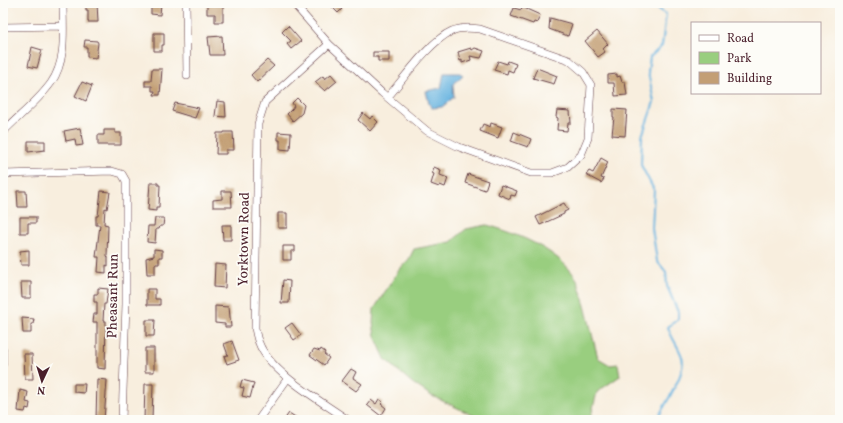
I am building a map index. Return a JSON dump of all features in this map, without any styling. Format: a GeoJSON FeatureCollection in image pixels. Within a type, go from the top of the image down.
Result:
{"type":"FeatureCollection","features":[{"type":"Feature","properties":{"kind":"street"},"geometry":{"type":"LineString","coordinates":[[3,134],[6,129],[36,101],[52,83],[59,68],[63,48],[63,3]]}},
{"type":"Feature","properties":{"kind":"street"},"geometry":{"type":"LineString","coordinates":[[186,3],[187,76]]}},
{"type":"Feature","properties":{"kind":"street"},"geometry":{"type":"LineString","coordinates":[[293,3],[329,44],[388,97],[427,131],[460,147],[531,173],[552,173],[568,167],[581,155],[588,138],[591,85],[583,72],[569,60],[480,29],[466,27],[452,30],[434,44],[388,97]]}},
{"type":"Feature","properties":{"kind":"street"},"geometry":{"type":"LineString","coordinates":[[3,27],[63,26]]}},
{"type":"Feature","properties":{"kind":"street","name":"Yorktown Road"},"geometry":{"type":"LineString","coordinates":[[329,44],[265,102],[258,124],[255,328],[259,344],[270,361],[288,378],[348,420]]}},
{"type":"Feature","properties":{"kind":"street","name":"Pheasant Run"},"geometry":{"type":"LineString","coordinates":[[3,174],[112,171],[122,174],[126,181],[126,304],[122,420]]}},
{"type":"Feature","properties":{"kind":"street"},"geometry":{"type":"LineString","coordinates":[[3,350],[3,363]]}},
{"type":"Feature","properties":{"kind":"street"},"geometry":{"type":"LineString","coordinates":[[258,420],[288,378]]}},
{"type":"Feature","properties":{"kind":"green space"},"geometry":{"type":"Polygon","coordinates":[[[487,225],[524,238],[548,251],[568,268],[577,280],[586,308],[598,358],[610,365],[618,364],[620,376],[597,392],[590,420],[483,420],[430,395],[411,382],[385,359],[375,336],[373,323],[374,309],[399,270],[409,259],[414,249],[451,242],[466,229],[487,225]]]}},
{"type":"Feature","properties":{"kind":"water"},"geometry":{"type":"Polygon","coordinates":[[[444,73],[460,73],[463,75],[453,84],[454,97],[442,107],[432,108],[429,104],[426,91],[441,88],[444,73]]]}},
{"type":"Feature","properties":{"kind":"building"},"geometry":{"type":"Polygon","coordinates":[[[86,3],[97,3],[98,22],[88,22],[88,10],[86,10],[86,3]]]}},
{"type":"Feature","properties":{"kind":"building"},"geometry":{"type":"Polygon","coordinates":[[[151,3],[161,3],[160,15],[151,14],[151,3]]]}},
{"type":"Feature","properties":{"kind":"building"},"geometry":{"type":"Polygon","coordinates":[[[207,3],[223,3],[223,22],[215,22],[215,14],[207,14],[207,3]]]}},
{"type":"Feature","properties":{"kind":"building"},"geometry":{"type":"Polygon","coordinates":[[[328,3],[337,3],[342,9],[338,13],[328,3]]]}},
{"type":"Feature","properties":{"kind":"building"},"geometry":{"type":"Polygon","coordinates":[[[522,7],[540,15],[537,23],[534,22],[533,24],[511,16],[514,8],[521,10],[522,7]]]}},
{"type":"Feature","properties":{"kind":"building"},"geometry":{"type":"Polygon","coordinates":[[[550,18],[572,24],[568,36],[549,29],[550,18]]]}},
{"type":"Feature","properties":{"kind":"building"},"geometry":{"type":"Polygon","coordinates":[[[288,26],[301,41],[291,49],[287,44],[291,41],[282,32],[288,26]]]}},
{"type":"Feature","properties":{"kind":"building"},"geometry":{"type":"Polygon","coordinates":[[[597,31],[608,44],[603,49],[605,52],[598,57],[585,41],[597,31]]]}},
{"type":"Feature","properties":{"kind":"building"},"geometry":{"type":"Polygon","coordinates":[[[154,33],[164,33],[164,45],[162,45],[162,51],[154,51],[154,33]]]}},
{"type":"Feature","properties":{"kind":"building"},"geometry":{"type":"Polygon","coordinates":[[[222,36],[223,55],[210,55],[208,37],[222,36]]]}},
{"type":"Feature","properties":{"kind":"building"},"geometry":{"type":"Polygon","coordinates":[[[85,40],[97,41],[96,58],[87,57],[87,47],[84,47],[85,40]]]}},
{"type":"Feature","properties":{"kind":"building"},"geometry":{"type":"Polygon","coordinates":[[[32,47],[42,50],[37,68],[28,66],[32,47]]]}},
{"type":"Feature","properties":{"kind":"building"},"geometry":{"type":"Polygon","coordinates":[[[471,48],[472,50],[475,48],[484,51],[481,58],[470,56],[471,60],[462,63],[458,52],[471,48]]]}},
{"type":"Feature","properties":{"kind":"building"},"geometry":{"type":"Polygon","coordinates":[[[373,52],[389,52],[389,61],[378,61],[378,57],[373,57],[373,52]]]}},
{"type":"Feature","properties":{"kind":"building"},"geometry":{"type":"Polygon","coordinates":[[[267,60],[274,66],[257,82],[251,75],[267,60]]]}},
{"type":"Feature","properties":{"kind":"building"},"geometry":{"type":"Polygon","coordinates":[[[498,61],[507,64],[508,61],[516,64],[513,72],[508,70],[507,74],[494,70],[498,61]]]}},
{"type":"Feature","properties":{"kind":"building"},"geometry":{"type":"Polygon","coordinates":[[[537,68],[557,76],[554,84],[533,78],[537,68]]]}},
{"type":"Feature","properties":{"kind":"building"},"geometry":{"type":"Polygon","coordinates":[[[152,69],[162,69],[160,95],[154,95],[155,91],[152,91],[152,86],[145,86],[145,81],[151,81],[152,69]]]}},
{"type":"Feature","properties":{"kind":"building"},"geometry":{"type":"Polygon","coordinates":[[[331,74],[337,81],[325,91],[315,82],[323,76],[325,79],[331,74]]]}},
{"type":"Feature","properties":{"kind":"building"},"geometry":{"type":"Polygon","coordinates":[[[617,74],[617,77],[620,76],[622,82],[625,82],[627,95],[615,96],[614,83],[608,83],[608,75],[617,74]]]}},
{"type":"Feature","properties":{"kind":"building"},"geometry":{"type":"Polygon","coordinates":[[[82,82],[92,86],[86,101],[75,96],[82,82]]]}},
{"type":"Feature","properties":{"kind":"building"},"geometry":{"type":"Polygon","coordinates":[[[297,98],[304,105],[302,113],[293,121],[287,114],[294,106],[292,103],[297,98]]]}},
{"type":"Feature","properties":{"kind":"building"},"geometry":{"type":"Polygon","coordinates":[[[217,101],[225,102],[226,117],[215,116],[217,101]]]}},
{"type":"Feature","properties":{"kind":"building"},"geometry":{"type":"Polygon","coordinates":[[[175,103],[199,108],[195,118],[172,111],[175,103]]]}},
{"type":"Feature","properties":{"kind":"building"},"geometry":{"type":"Polygon","coordinates":[[[613,109],[627,110],[625,136],[612,135],[614,117],[613,109]]]}},
{"type":"Feature","properties":{"kind":"building"},"geometry":{"type":"Polygon","coordinates":[[[557,110],[570,111],[571,123],[568,123],[567,131],[557,130],[557,110]]]}},
{"type":"Feature","properties":{"kind":"building"},"geometry":{"type":"Polygon","coordinates":[[[363,113],[370,119],[372,116],[378,122],[370,131],[358,120],[363,113]]]}},
{"type":"Feature","properties":{"kind":"building"},"geometry":{"type":"Polygon","coordinates":[[[491,123],[502,127],[498,138],[480,131],[483,124],[490,127],[491,123]]]}},
{"type":"Feature","properties":{"kind":"building"},"geometry":{"type":"Polygon","coordinates":[[[80,128],[83,145],[76,146],[75,139],[66,141],[64,131],[80,128]]]}},
{"type":"Feature","properties":{"kind":"building"},"geometry":{"type":"Polygon","coordinates":[[[104,130],[115,130],[115,133],[121,133],[121,145],[98,145],[98,135],[104,135],[104,130]]]}},
{"type":"Feature","properties":{"kind":"building"},"geometry":{"type":"Polygon","coordinates":[[[233,132],[234,150],[226,150],[226,154],[216,154],[217,133],[233,132]]]}},
{"type":"Feature","properties":{"kind":"building"},"geometry":{"type":"Polygon","coordinates":[[[278,132],[291,133],[290,150],[280,149],[278,132]]]}},
{"type":"Feature","properties":{"kind":"building"},"geometry":{"type":"Polygon","coordinates":[[[514,132],[531,139],[528,147],[511,141],[514,132]]]}},
{"type":"Feature","properties":{"kind":"building"},"geometry":{"type":"Polygon","coordinates":[[[28,141],[45,141],[45,150],[28,152],[28,141]]]}},
{"type":"Feature","properties":{"kind":"building"},"geometry":{"type":"Polygon","coordinates":[[[601,158],[608,162],[601,178],[604,179],[601,183],[586,175],[589,171],[593,173],[601,158]]]}},
{"type":"Feature","properties":{"kind":"building"},"geometry":{"type":"Polygon","coordinates":[[[434,167],[441,170],[440,175],[448,178],[445,187],[440,185],[439,187],[431,184],[434,174],[432,173],[434,167]]]}},
{"type":"Feature","properties":{"kind":"building"},"geometry":{"type":"Polygon","coordinates":[[[468,174],[488,181],[485,190],[465,183],[468,174]]]}},
{"type":"Feature","properties":{"kind":"building"},"geometry":{"type":"Polygon","coordinates":[[[150,183],[158,183],[158,185],[160,185],[159,207],[156,207],[156,211],[148,210],[150,183]]]}},
{"type":"Feature","properties":{"kind":"building"},"geometry":{"type":"Polygon","coordinates":[[[501,185],[517,191],[515,196],[511,195],[510,199],[498,194],[501,185]]]}},
{"type":"Feature","properties":{"kind":"building"},"geometry":{"type":"Polygon","coordinates":[[[17,191],[26,191],[27,207],[18,207],[17,191]]]}},
{"type":"Feature","properties":{"kind":"building"},"geometry":{"type":"Polygon","coordinates":[[[101,191],[110,192],[107,209],[105,208],[104,224],[108,225],[108,266],[106,265],[106,273],[98,272],[99,257],[96,257],[100,225],[96,225],[96,216],[98,216],[101,191]]]}},
{"type":"Feature","properties":{"kind":"building"},"geometry":{"type":"Polygon","coordinates":[[[222,191],[231,191],[232,207],[213,207],[213,200],[222,199],[222,191]]]}},
{"type":"Feature","properties":{"kind":"building"},"geometry":{"type":"Polygon","coordinates":[[[564,203],[568,210],[564,212],[564,214],[540,225],[536,217],[564,203]]]}},
{"type":"Feature","properties":{"kind":"building"},"geometry":{"type":"Polygon","coordinates":[[[278,213],[287,213],[287,228],[278,228],[278,213]]]}},
{"type":"Feature","properties":{"kind":"building"},"geometry":{"type":"Polygon","coordinates":[[[20,217],[36,217],[36,223],[28,223],[28,233],[20,233],[20,217]]]}},
{"type":"Feature","properties":{"kind":"building"},"geometry":{"type":"Polygon","coordinates":[[[155,218],[164,218],[163,226],[156,229],[155,243],[147,242],[148,226],[154,226],[155,218]]]}},
{"type":"Feature","properties":{"kind":"building"},"geometry":{"type":"Polygon","coordinates":[[[222,225],[231,225],[231,240],[223,240],[222,225]]]}},
{"type":"Feature","properties":{"kind":"building"},"geometry":{"type":"Polygon","coordinates":[[[283,246],[295,246],[295,251],[291,251],[291,260],[283,260],[283,246]]]}},
{"type":"Feature","properties":{"kind":"building"},"geometry":{"type":"Polygon","coordinates":[[[154,249],[162,250],[162,257],[159,257],[159,264],[155,264],[155,274],[147,274],[146,258],[154,256],[154,249]]]}},
{"type":"Feature","properties":{"kind":"building"},"geometry":{"type":"Polygon","coordinates":[[[29,250],[29,265],[21,265],[20,251],[29,250]]]}},
{"type":"Feature","properties":{"kind":"building"},"geometry":{"type":"Polygon","coordinates":[[[215,264],[226,265],[225,288],[214,287],[215,264]]]}},
{"type":"Feature","properties":{"kind":"building"},"geometry":{"type":"Polygon","coordinates":[[[283,280],[290,281],[289,303],[281,303],[283,280]]]}},
{"type":"Feature","properties":{"kind":"building"},"geometry":{"type":"Polygon","coordinates":[[[21,282],[31,282],[31,298],[22,298],[21,282]]]}},
{"type":"Feature","properties":{"kind":"building"},"geometry":{"type":"Polygon","coordinates":[[[98,288],[108,289],[106,304],[104,304],[103,321],[106,321],[105,369],[97,368],[97,322],[93,322],[94,314],[97,314],[97,302],[94,302],[94,294],[98,294],[98,288]]]}},
{"type":"Feature","properties":{"kind":"building"},"geometry":{"type":"Polygon","coordinates":[[[147,289],[155,289],[155,299],[160,299],[160,305],[147,305],[147,289]]]}},
{"type":"Feature","properties":{"kind":"building"},"geometry":{"type":"Polygon","coordinates":[[[215,306],[229,307],[231,327],[225,327],[225,324],[215,323],[215,306]]]}},
{"type":"Feature","properties":{"kind":"building"},"geometry":{"type":"Polygon","coordinates":[[[22,318],[34,319],[33,324],[31,324],[31,333],[23,333],[22,318]]]}},
{"type":"Feature","properties":{"kind":"building"},"geometry":{"type":"Polygon","coordinates":[[[146,320],[155,320],[154,336],[146,336],[146,320]]]}},
{"type":"Feature","properties":{"kind":"building"},"geometry":{"type":"Polygon","coordinates":[[[292,323],[301,335],[294,340],[285,328],[292,323]]]}},
{"type":"Feature","properties":{"kind":"building"},"geometry":{"type":"Polygon","coordinates":[[[232,341],[239,360],[227,364],[224,356],[228,355],[224,344],[232,341]]]}},
{"type":"Feature","properties":{"kind":"building"},"geometry":{"type":"Polygon","coordinates":[[[145,348],[154,348],[154,372],[145,372],[145,348]]]}},
{"type":"Feature","properties":{"kind":"building"},"geometry":{"type":"Polygon","coordinates":[[[314,349],[320,351],[321,349],[329,358],[324,365],[310,355],[314,349]]]}},
{"type":"Feature","properties":{"kind":"building"},"geometry":{"type":"Polygon","coordinates":[[[24,354],[32,354],[33,379],[25,379],[24,354]]]}},
{"type":"Feature","properties":{"kind":"building"},"geometry":{"type":"Polygon","coordinates":[[[351,369],[356,372],[353,378],[362,384],[356,391],[342,381],[351,369]]]}},
{"type":"Feature","properties":{"kind":"building"},"geometry":{"type":"Polygon","coordinates":[[[97,379],[107,380],[104,420],[96,420],[97,379]]]}},
{"type":"Feature","properties":{"kind":"building"},"geometry":{"type":"Polygon","coordinates":[[[242,380],[254,383],[250,398],[242,396],[244,388],[240,387],[242,380]]]}},
{"type":"Feature","properties":{"kind":"building"},"geometry":{"type":"Polygon","coordinates":[[[74,384],[85,384],[84,393],[74,392],[74,384]]]}},
{"type":"Feature","properties":{"kind":"building"},"geometry":{"type":"Polygon","coordinates":[[[145,384],[153,384],[152,420],[144,420],[145,384]]]}},
{"type":"Feature","properties":{"kind":"building"},"geometry":{"type":"Polygon","coordinates":[[[20,390],[28,392],[26,402],[30,403],[29,409],[26,408],[25,412],[18,411],[20,390]]]}},
{"type":"Feature","properties":{"kind":"building"},"geometry":{"type":"Polygon","coordinates":[[[379,399],[383,402],[381,404],[386,408],[381,416],[367,405],[371,400],[376,404],[379,399]]]}},
{"type":"Feature","properties":{"kind":"building"},"geometry":{"type":"Polygon","coordinates":[[[289,413],[300,420],[284,420],[289,413]]]}},
{"type":"Feature","properties":{"kind":"waterway"},"geometry":{"type":"LineString","coordinates":[[649,3],[666,14],[662,46],[650,57],[648,72],[654,102],[642,136],[641,165],[654,190],[652,228],[657,261],[666,272],[667,286],[678,312],[678,319],[668,327],[681,353],[683,364],[674,389],[657,420]]}}]}
